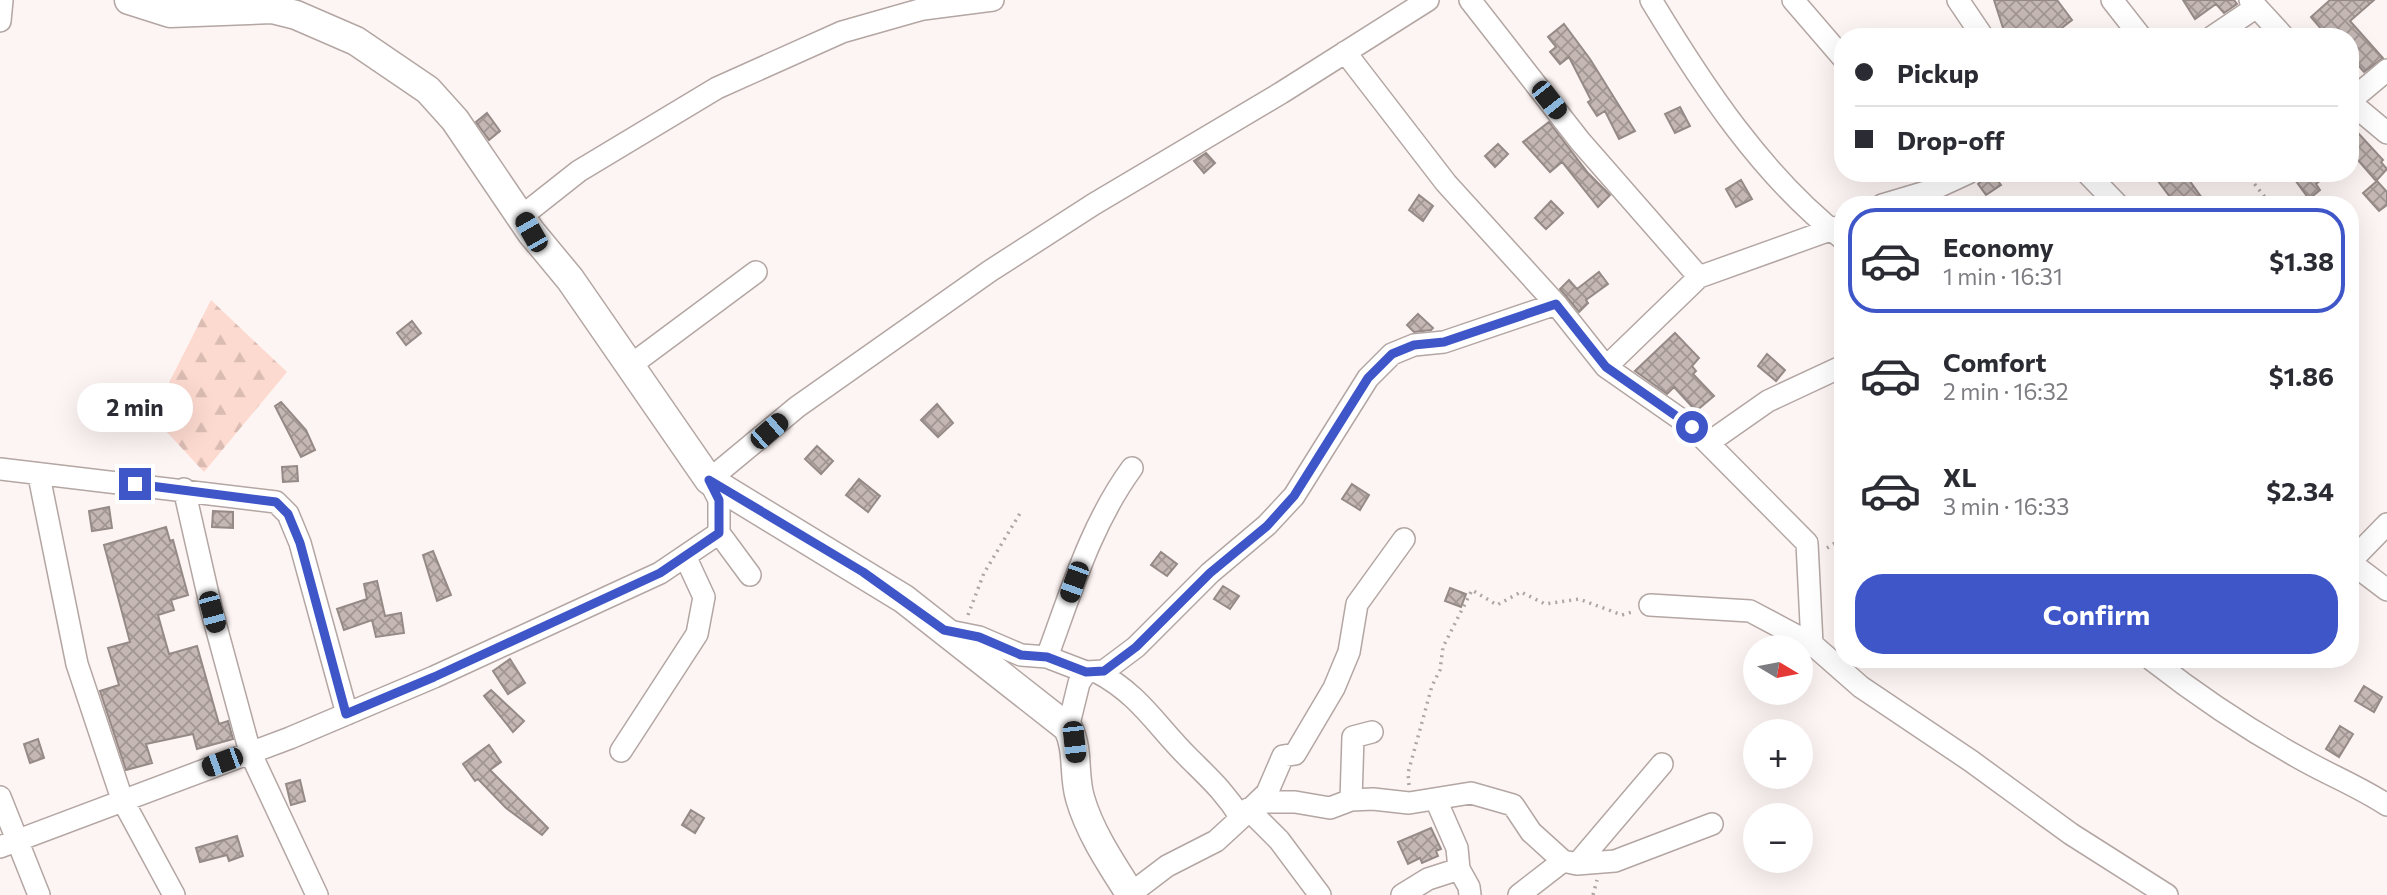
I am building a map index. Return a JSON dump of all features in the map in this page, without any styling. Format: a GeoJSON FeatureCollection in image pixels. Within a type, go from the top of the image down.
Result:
{"type":"FeatureCollection","features":[{"type":"Feature","properties":{"kind":"street"},"geometry":{"type":"LineString","coordinates":[[0,20],[2,0]]}},
{"type":"Feature","properties":{"kind":"street"},"geometry":{"type":"LineString","coordinates":[[129,0],[170,13],[272,9],[296,15],[356,41],[428,90],[455,120],[631,365],[709,480],[719,500],[719,533],[750,575]]}},
{"type":"Feature","properties":{"kind":"street"},"geometry":{"type":"LineString","coordinates":[[522,216],[579,171],[729,83],[842,32],[923,9],[993,0]]}},
{"type":"Feature","properties":{"kind":"street"},"geometry":{"type":"LineString","coordinates":[[709,480],[797,407],[990,271],[1094,204],[1428,0]]}},
{"type":"Feature","properties":{"kind":"street"},"geometry":{"type":"LineString","coordinates":[[1470,0],[1580,141],[1699,277]]}},
{"type":"Feature","properties":{"kind":"street"},"geometry":{"type":"LineString","coordinates":[[1651,0],[1689,64],[1780,182],[1834,227]]}},
{"type":"Feature","properties":{"kind":"street"},"geometry":{"type":"LineString","coordinates":[[1793,0],[1834,48]]}},
{"type":"Feature","properties":{"kind":"street"},"geometry":{"type":"LineString","coordinates":[[1958,0],[1977,28]]}},
{"type":"Feature","properties":{"kind":"street"},"geometry":{"type":"LineString","coordinates":[[2112,0],[2134,28]]}},
{"type":"Feature","properties":{"kind":"street"},"geometry":{"type":"LineString","coordinates":[[2223,28],[2252,4],[2275,28]]}},
{"type":"Feature","properties":{"kind":"street"},"geometry":{"type":"LineString","coordinates":[[1345,52],[1446,183],[1556,304],[1606,367],[1692,427],[1807,543],[1812,635]]}},
{"type":"Feature","properties":{"kind":"street"},"geometry":{"type":"LineString","coordinates":[[2359,93],[2387,70]]}},
{"type":"Feature","properties":{"kind":"street"},"geometry":{"type":"LineString","coordinates":[[2359,109],[2387,133]]}},
{"type":"Feature","properties":{"kind":"street"},"geometry":{"type":"LineString","coordinates":[[1898,196],[1923,182]]}},
{"type":"Feature","properties":{"kind":"street"},"geometry":{"type":"LineString","coordinates":[[2096,182],[2109,196]]}},
{"type":"Feature","properties":{"kind":"street"},"geometry":{"type":"LineString","coordinates":[[1606,367],[1699,277],[1834,233]]}},
{"type":"Feature","properties":{"kind":"street"},"geometry":{"type":"LineString","coordinates":[[631,365],[756,272]]}},
{"type":"Feature","properties":{"kind":"street"},"geometry":{"type":"LineString","coordinates":[[1068,728],[1079,683],[1092,672],[1104,671],[1136,647],[1210,573],[1267,526],[1294,496],[1368,378],[1392,354],[1414,345],[1444,342],[1556,304]]}},
{"type":"Feature","properties":{"kind":"street"},"geometry":{"type":"LineString","coordinates":[[1708,443],[1769,401],[1834,370]]}},
{"type":"Feature","properties":{"kind":"street"},"geometry":{"type":"LineString","coordinates":[[1047,657],[1083,557],[1112,495],[1132,468]]}},
{"type":"Feature","properties":{"kind":"street"},"geometry":{"type":"LineString","coordinates":[[0,469],[276,502],[288,514],[300,543],[346,714]]}},
{"type":"Feature","properties":{"kind":"street"},"geometry":{"type":"LineString","coordinates":[[39,475],[77,664],[122,799],[174,895]]}},
{"type":"Feature","properties":{"kind":"street"},"geometry":{"type":"LineString","coordinates":[[709,480],[863,572],[944,630],[1068,728],[1074,742],[1080,799],[1106,855],[1131,894],[1167,866],[1216,841],[1267,793],[1283,756],[1295,754],[1335,688],[1349,652],[1357,604],[1404,539]]}},
{"type":"Feature","properties":{"kind":"street"},"geometry":{"type":"LineString","coordinates":[[184,489],[250,752],[317,895]]}},
{"type":"Feature","properties":{"kind":"street"},"geometry":{"type":"LineString","coordinates":[[2359,553],[2387,524]]}},
{"type":"Feature","properties":{"kind":"street"},"geometry":{"type":"LineString","coordinates":[[8,844],[250,752],[434,677],[660,573],[719,533]]}},
{"type":"Feature","properties":{"kind":"street"},"geometry":{"type":"LineString","coordinates":[[621,751],[697,634],[704,597],[685,556]]}},
{"type":"Feature","properties":{"kind":"street"},"geometry":{"type":"LineString","coordinates":[[2359,569],[2387,590]]}},
{"type":"Feature","properties":{"kind":"street"},"geometry":{"type":"LineString","coordinates":[[1650,605],[1750,611],[1795,635]]}},
{"type":"Feature","properties":{"kind":"street"},"geometry":{"type":"LineString","coordinates":[[944,630],[979,637],[1021,655],[1047,657],[1092,672],[1140,701],[1189,758],[1249,809],[1279,841],[1320,895]]}},
{"type":"Feature","properties":{"kind":"street"},"geometry":{"type":"LineString","coordinates":[[1813,645],[1834,663]]}},
{"type":"Feature","properties":{"kind":"street"},"geometry":{"type":"LineString","coordinates":[[1839,668],[1861,687],[1971,761],[2071,834],[2162,894]]}},
{"type":"Feature","properties":{"kind":"street"},"geometry":{"type":"LineString","coordinates":[[2162,668],[2194,692],[2297,757],[2362,788],[2387,805]]}},
{"type":"Feature","properties":{"kind":"street"},"geometry":{"type":"LineString","coordinates":[[1351,800],[1353,737],[1372,732]]}},
{"type":"Feature","properties":{"kind":"street"},"geometry":{"type":"LineString","coordinates":[[1519,895],[1570,862],[1662,764]]}},
{"type":"Feature","properties":{"kind":"street"},"geometry":{"type":"LineString","coordinates":[[1249,809],[1295,802],[1330,808],[1351,800],[1373,799],[1409,803],[1471,793],[1513,805],[1531,832],[1570,862],[1615,860],[1712,824]]}},
{"type":"Feature","properties":{"kind":"street"},"geometry":{"type":"LineString","coordinates":[[0,797],[8,844],[39,895]]}},
{"type":"Feature","properties":{"kind":"street"},"geometry":{"type":"LineString","coordinates":[[1436,800],[1457,848],[1459,869],[1469,887],[1469,895]]}},
{"type":"Feature","properties":{"kind":"street"},"geometry":{"type":"LineString","coordinates":[[1402,895],[1428,878],[1459,869]]}},
{"type":"Feature","properties":{"kind":"path"},"geometry":{"type":"LineString","coordinates":[[2253,182],[2264,196]]}},
{"type":"Feature","properties":{"kind":"path"},"geometry":{"type":"LineString","coordinates":[[944,630],[963,625],[984,573],[1022,510]]}},
{"type":"Feature","properties":{"kind":"path"},"geometry":{"type":"LineString","coordinates":[[1409,803],[1408,773],[1432,686],[1440,670],[1443,647],[1472,590],[1497,605],[1521,592],[1545,604],[1579,598],[1622,615],[1650,605]]}},
{"type":"Feature","properties":{"kind":"green space"},"geometry":{"type":"Polygon","coordinates":[[[211,300],[287,372],[204,472],[152,416],[211,300]]]}},
{"type":"Feature","properties":{"kind":"building"},"geometry":{"type":"Polygon","coordinates":[[[1994,0],[2057,0],[2072,20],[2062,28],[2003,28],[1994,0]]]}},
{"type":"Feature","properties":{"kind":"building"},"geometry":{"type":"Polygon","coordinates":[[[2183,0],[2234,0],[2237,4],[2224,13],[2216,4],[2195,19],[2183,0]]]}},
{"type":"Feature","properties":{"kind":"building"},"geometry":{"type":"Polygon","coordinates":[[[2330,0],[2374,0],[2350,21],[2356,28],[2320,28],[2311,17],[2330,0]]]}},
{"type":"Feature","properties":{"kind":"building"},"geometry":{"type":"Polygon","coordinates":[[[1564,24],[1590,59],[1635,131],[1619,139],[1605,111],[1597,116],[1588,102],[1591,100],[1569,57],[1560,64],[1550,52],[1556,47],[1548,37],[1564,24]]]}},
{"type":"Feature","properties":{"kind":"building"},"geometry":{"type":"Polygon","coordinates":[[[2359,31],[2383,58],[2364,72],[2359,66],[2359,31]]]}},
{"type":"Feature","properties":{"kind":"building"},"geometry":{"type":"Polygon","coordinates":[[[1680,107],[1690,126],[1675,133],[1665,114],[1680,107]]]}},
{"type":"Feature","properties":{"kind":"building"},"geometry":{"type":"Polygon","coordinates":[[[487,113],[500,131],[489,140],[476,122],[487,113]]]}},
{"type":"Feature","properties":{"kind":"building"},"geometry":{"type":"Polygon","coordinates":[[[1549,122],[1588,173],[1610,195],[1598,207],[1562,162],[1550,172],[1523,142],[1549,122]]]}},
{"type":"Feature","properties":{"kind":"building"},"geometry":{"type":"Polygon","coordinates":[[[2359,134],[2383,160],[2381,162],[2387,169],[2376,181],[2359,161],[2359,134]]]}},
{"type":"Feature","properties":{"kind":"building"},"geometry":{"type":"Polygon","coordinates":[[[1498,144],[1508,154],[1495,167],[1485,156],[1498,144]]]}},
{"type":"Feature","properties":{"kind":"building"},"geometry":{"type":"Polygon","coordinates":[[[1206,153],[1215,163],[1204,173],[1194,161],[1206,153]]]}},
{"type":"Feature","properties":{"kind":"building"},"geometry":{"type":"Polygon","coordinates":[[[1741,180],[1752,199],[1736,207],[1726,189],[1741,180]]]}},
{"type":"Feature","properties":{"kind":"building"},"geometry":{"type":"Polygon","coordinates":[[[2377,181],[2387,192],[2387,205],[2379,211],[2363,193],[2377,181]]]}},
{"type":"Feature","properties":{"kind":"building"},"geometry":{"type":"Polygon","coordinates":[[[1999,182],[2001,185],[1986,195],[1978,184],[1999,182]]]}},
{"type":"Feature","properties":{"kind":"building"},"geometry":{"type":"Polygon","coordinates":[[[2159,182],[2190,182],[2201,196],[2169,196],[2159,182]]]}},
{"type":"Feature","properties":{"kind":"building"},"geometry":{"type":"Polygon","coordinates":[[[2297,182],[2318,182],[2316,184],[2320,190],[2313,196],[2307,196],[2297,182]]]}},
{"type":"Feature","properties":{"kind":"building"},"geometry":{"type":"Polygon","coordinates":[[[1419,195],[1433,206],[1423,221],[1409,210],[1419,195]]]}},
{"type":"Feature","properties":{"kind":"building"},"geometry":{"type":"Polygon","coordinates":[[[1551,201],[1563,213],[1546,229],[1535,218],[1551,201]]]}},
{"type":"Feature","properties":{"kind":"building"},"geometry":{"type":"Polygon","coordinates":[[[1599,272],[1608,284],[1586,300],[1588,303],[1579,312],[1560,289],[1569,280],[1577,289],[1599,272]]]}},
{"type":"Feature","properties":{"kind":"building"},"geometry":{"type":"Polygon","coordinates":[[[1418,314],[1433,328],[1431,330],[1414,332],[1407,325],[1418,314]]]}},
{"type":"Feature","properties":{"kind":"building"},"geometry":{"type":"Polygon","coordinates":[[[412,321],[421,333],[406,345],[397,333],[412,321]]]}},
{"type":"Feature","properties":{"kind":"building"},"geometry":{"type":"Polygon","coordinates":[[[1675,333],[1699,358],[1692,366],[1696,371],[1693,374],[1714,396],[1696,411],[1674,387],[1667,394],[1635,371],[1675,333]]]}},
{"type":"Feature","properties":{"kind":"building"},"geometry":{"type":"Polygon","coordinates":[[[1767,354],[1785,370],[1776,381],[1758,366],[1767,354]]]}},
{"type":"Feature","properties":{"kind":"building"},"geometry":{"type":"Polygon","coordinates":[[[281,402],[306,430],[315,450],[301,457],[275,406],[281,402]]]}},
{"type":"Feature","properties":{"kind":"building"},"geometry":{"type":"Polygon","coordinates":[[[937,404],[953,423],[938,437],[921,420],[937,404]]]}},
{"type":"Feature","properties":{"kind":"building"},"geometry":{"type":"Polygon","coordinates":[[[817,446],[833,461],[821,474],[805,459],[817,446]]]}},
{"type":"Feature","properties":{"kind":"building"},"geometry":{"type":"Polygon","coordinates":[[[297,466],[298,481],[283,482],[282,467],[297,466]]]}},
{"type":"Feature","properties":{"kind":"building"},"geometry":{"type":"Polygon","coordinates":[[[859,479],[880,496],[868,512],[846,495],[859,479]]]}},
{"type":"Feature","properties":{"kind":"building"},"geometry":{"type":"Polygon","coordinates":[[[1352,484],[1369,495],[1360,510],[1342,499],[1352,484]]]}},
{"type":"Feature","properties":{"kind":"building"},"geometry":{"type":"Polygon","coordinates":[[[109,507],[112,528],[92,531],[89,511],[109,507]]]}},
{"type":"Feature","properties":{"kind":"building"},"geometry":{"type":"Polygon","coordinates":[[[213,511],[233,512],[233,528],[212,527],[213,511]]]}},
{"type":"Feature","properties":{"kind":"building"},"geometry":{"type":"Polygon","coordinates":[[[166,527],[170,541],[173,540],[188,595],[171,600],[174,610],[158,615],[169,654],[197,646],[219,724],[228,721],[233,739],[197,749],[193,734],[146,744],[152,763],[126,770],[100,691],[119,685],[108,648],[130,642],[104,545],[166,527]]]}},
{"type":"Feature","properties":{"kind":"building"},"geometry":{"type":"Polygon","coordinates":[[[433,551],[451,595],[437,601],[423,555],[433,551]]]}},
{"type":"Feature","properties":{"kind":"building"},"geometry":{"type":"Polygon","coordinates":[[[1161,552],[1177,564],[1167,576],[1151,565],[1161,552]]]}},
{"type":"Feature","properties":{"kind":"building"},"geometry":{"type":"Polygon","coordinates":[[[377,581],[385,616],[401,613],[404,633],[376,637],[372,620],[344,630],[337,609],[367,599],[364,584],[377,581]]]}},
{"type":"Feature","properties":{"kind":"building"},"geometry":{"type":"Polygon","coordinates":[[[1223,586],[1239,596],[1230,609],[1214,599],[1223,586]]]}},
{"type":"Feature","properties":{"kind":"building"},"geometry":{"type":"Polygon","coordinates":[[[1450,588],[1466,594],[1461,607],[1445,601],[1450,588]]]}},
{"type":"Feature","properties":{"kind":"building"},"geometry":{"type":"Polygon","coordinates":[[[510,659],[525,683],[508,694],[493,671],[510,659]]]}},
{"type":"Feature","properties":{"kind":"building"},"geometry":{"type":"Polygon","coordinates":[[[2364,686],[2382,697],[2374,712],[2355,701],[2364,686]]]}},
{"type":"Feature","properties":{"kind":"building"},"geometry":{"type":"Polygon","coordinates":[[[491,690],[524,721],[513,732],[484,696],[491,690]]]}},
{"type":"Feature","properties":{"kind":"building"},"geometry":{"type":"Polygon","coordinates":[[[2340,726],[2353,734],[2339,757],[2326,749],[2340,726]]]}},
{"type":"Feature","properties":{"kind":"building"},"geometry":{"type":"Polygon","coordinates":[[[38,739],[44,758],[30,763],[24,744],[38,739]]]}},
{"type":"Feature","properties":{"kind":"building"},"geometry":{"type":"Polygon","coordinates":[[[489,745],[501,762],[490,770],[548,828],[542,835],[506,808],[478,779],[475,781],[463,764],[489,745]]]}},
{"type":"Feature","properties":{"kind":"building"},"geometry":{"type":"Polygon","coordinates":[[[300,780],[305,801],[291,805],[286,784],[300,780]]]}},
{"type":"Feature","properties":{"kind":"building"},"geometry":{"type":"Polygon","coordinates":[[[691,810],[704,818],[695,833],[682,825],[691,810]]]}},
{"type":"Feature","properties":{"kind":"building"},"geometry":{"type":"Polygon","coordinates":[[[1431,828],[1441,849],[1436,851],[1438,856],[1422,863],[1420,858],[1408,864],[1398,842],[1431,828]]]}},
{"type":"Feature","properties":{"kind":"building"},"geometry":{"type":"Polygon","coordinates":[[[237,836],[243,856],[229,861],[227,855],[200,862],[196,848],[237,836]]]}},
{"type":"Feature","properties":{"kind":"route"},"geometry":{"type":"LineString","coordinates":[[135,484],[276,502],[288,514],[300,543],[346,714],[434,677],[660,573],[719,533],[719,500],[709,480],[863,572],[944,630],[979,637],[1021,655],[1047,657],[1086,672],[1097,672],[1104,671],[1136,647],[1210,573],[1267,526],[1294,496],[1368,378],[1392,354],[1414,345],[1444,342],[1556,304],[1606,367],[1692,427]]}}]}
